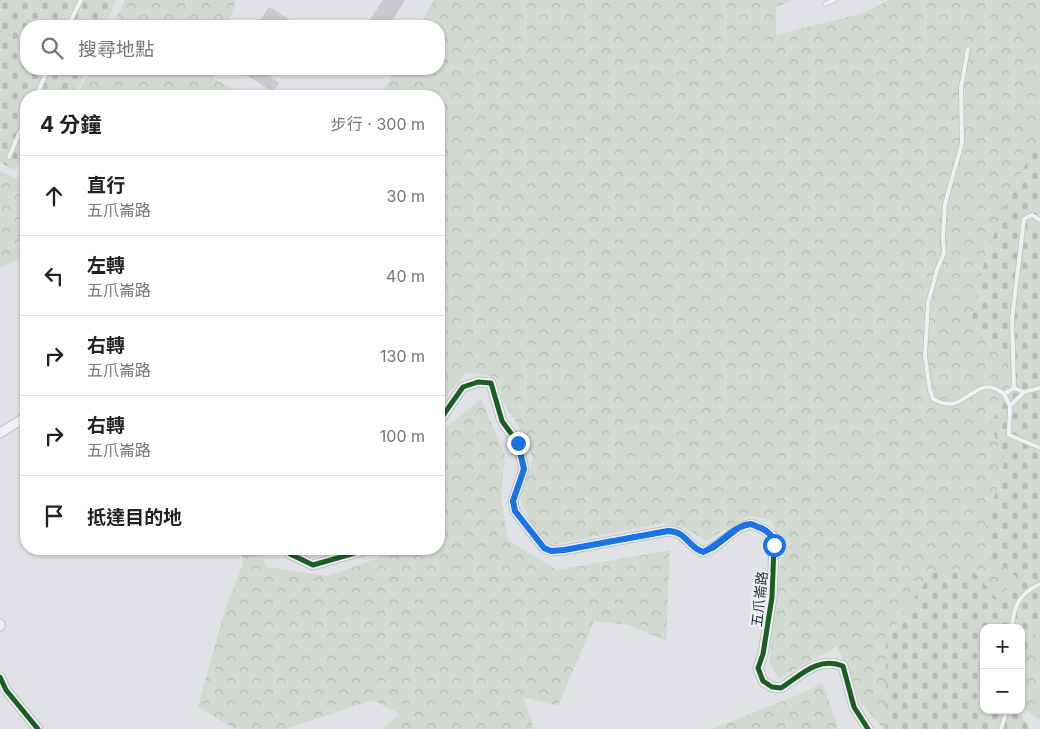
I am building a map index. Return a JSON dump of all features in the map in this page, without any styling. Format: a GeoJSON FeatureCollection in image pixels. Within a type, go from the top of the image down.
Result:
{"type":"FeatureCollection","features":[{"type":"Feature","properties":{"kind":"street","name":"五爪崙路"},"geometry":{"type":"LineString","coordinates":[[445,413],[463,388],[478,382],[491,383],[502,421],[518,443],[524,469],[513,501],[515,511],[544,548],[551,551],[676,531],[690,542],[696,550],[703,552],[713,548],[739,528],[751,524],[765,530],[773,536],[774,545],[772,596],[763,654],[758,668],[763,681],[772,687],[781,688],[805,670],[819,664],[834,662],[843,666],[854,707],[868,729]]}},
{"type":"Feature","properties":{"kind":"street"},"geometry":{"type":"LineString","coordinates":[[0,433],[20,420]]}},
{"type":"Feature","properties":{"kind":"street"},"geometry":{"type":"LineString","coordinates":[[292,555],[313,565],[348,555]]}},
{"type":"Feature","properties":{"kind":"street"},"geometry":{"type":"LineString","coordinates":[[0,677],[6,690],[37,725],[38,729]]}},
{"type":"Feature","properties":{"kind":"lane"},"geometry":{"type":"LineString","coordinates":[[71,20],[81,0]]}},
{"type":"Feature","properties":{"kind":"lane"},"geometry":{"type":"LineString","coordinates":[[825,4],[835,0]]}},
{"type":"Feature","properties":{"kind":"lane"},"geometry":{"type":"LineString","coordinates":[[968,49],[961,88],[962,143],[952,172],[945,204],[944,254],[937,270],[928,303],[925,356],[930,390],[933,399],[942,404],[959,402],[982,388],[992,388],[1004,394],[1010,406],[1009,435],[1040,448]]}},
{"type":"Feature","properties":{"kind":"lane"},"geometry":{"type":"LineString","coordinates":[[39,90],[45,75]]}},
{"type":"Feature","properties":{"kind":"lane"},"geometry":{"type":"LineString","coordinates":[[9,157],[20,132]]}},
{"type":"Feature","properties":{"kind":"lane"},"geometry":{"type":"LineString","coordinates":[[1014,388],[1012,319],[1024,219],[1032,215],[1040,220]]}},
{"type":"Feature","properties":{"kind":"lane"},"geometry":{"type":"LineString","coordinates":[[1004,394],[1014,388]]}},
{"type":"Feature","properties":{"kind":"lane"},"geometry":{"type":"LineString","coordinates":[[1014,388],[1024,392]]}},
{"type":"Feature","properties":{"kind":"lane"},"geometry":{"type":"LineString","coordinates":[[1010,406],[1024,392],[1040,388]]}},
{"type":"Feature","properties":{"kind":"lane"},"geometry":{"type":"LineString","coordinates":[[1012,624],[1013,614],[1019,599],[1039,584]]}},
{"type":"Feature","properties":{"kind":"lane"},"geometry":{"type":"LineString","coordinates":[[1001,729],[1006,714]]}},
{"type":"Feature","properties":{"kind":"path"},"geometry":{"type":"LineString","coordinates":[[0,31],[20,39]]}},
{"type":"Feature","properties":{"kind":"green space"},"geometry":{"type":"Polygon","coordinates":[[[0,0],[116,0],[108,20],[20,20],[20,75],[84,75],[76,90],[20,90],[20,162],[14,170],[0,162],[0,0]]]}},
{"type":"Feature","properties":{"kind":"green space"},"geometry":{"type":"Polygon","coordinates":[[[125,0],[236,1],[230,20],[115,20],[125,0]]]}},
{"type":"Feature","properties":{"kind":"green space"},"geometry":{"type":"Polygon","coordinates":[[[434,0],[794,0],[776,7],[776,35],[864,13],[889,0],[1040,0],[1040,137],[1011,193],[986,254],[1011,393],[990,424],[1005,460],[985,531],[991,558],[1017,577],[998,600],[886,638],[886,729],[861,703],[837,646],[779,679],[769,661],[782,549],[771,520],[748,516],[706,541],[687,529],[664,523],[550,545],[531,523],[520,499],[533,458],[519,427],[504,403],[496,377],[466,372],[445,398],[445,90],[384,90],[393,75],[445,75],[445,20],[422,20],[434,0]]]}},
{"type":"Feature","properties":{"kind":"green space"},"geometry":{"type":"Polygon","coordinates":[[[88,75],[214,75],[213,78],[233,90],[79,90],[88,75]]]}},
{"type":"Feature","properties":{"kind":"green space"},"geometry":{"type":"Polygon","coordinates":[[[1040,137],[1040,609],[1025,661],[1025,624],[980,624],[980,714],[1021,714],[1030,729],[886,729],[886,638],[932,573],[971,569],[998,600],[1017,577],[991,558],[985,531],[1005,460],[990,424],[1011,393],[1003,348],[971,323],[986,254],[1011,193],[1040,137]]]}},
{"type":"Feature","properties":{"kind":"green space"},"geometry":{"type":"Polygon","coordinates":[[[0,171],[16,179],[20,173],[20,259],[0,267],[0,171]]]}},
{"type":"Feature","properties":{"kind":"green space"},"geometry":{"type":"Polygon","coordinates":[[[481,399],[505,455],[501,497],[508,540],[557,570],[670,550],[666,641],[628,625],[594,621],[558,706],[523,697],[534,729],[383,729],[400,714],[373,700],[285,729],[235,729],[198,707],[225,609],[243,564],[242,555],[263,555],[266,567],[328,576],[378,558],[380,555],[445,555],[445,428],[481,399]]]}},
{"type":"Feature","properties":{"kind":"green space"},"geometry":{"type":"Polygon","coordinates":[[[1040,609],[1040,720],[1025,710],[1025,661],[1040,609]]]}},
{"type":"Feature","properties":{"kind":"green space"},"geometry":{"type":"Polygon","coordinates":[[[822,683],[838,726],[835,729],[712,729],[801,694],[822,683]]]}},
{"type":"Feature","properties":{"kind":"building"},"geometry":{"type":"Polygon","coordinates":[[[383,0],[405,0],[393,20],[370,20],[383,0]]]}},
{"type":"Feature","properties":{"kind":"building"},"geometry":{"type":"Polygon","coordinates":[[[269,7],[290,20],[260,20],[269,7]]]}},
{"type":"Feature","properties":{"kind":"building"},"geometry":{"type":"Polygon","coordinates":[[[246,75],[266,75],[279,83],[274,90],[270,90],[246,75]]]}},
{"type":"Feature","properties":{"kind":"cycle path"},"geometry":{"type":"LineString","coordinates":[[445,412],[463,387],[478,382],[491,383],[502,421],[518,443],[524,469],[513,501],[515,511],[544,548],[551,551],[668,531],[683,536],[694,547],[703,552],[713,548],[739,528],[751,524],[765,530],[773,537],[774,545],[772,597],[763,654],[758,668],[763,681],[772,687],[781,688],[810,668],[818,665],[826,663],[843,666],[854,707],[868,729]]}},
{"type":"Feature","properties":{"kind":"cycle path"},"geometry":{"type":"LineString","coordinates":[[292,555],[313,565],[348,555]]}},
{"type":"Feature","properties":{"kind":"cycle path"},"geometry":{"type":"LineString","coordinates":[[0,677],[6,690],[38,729]]}},
{"type":"Feature","properties":{"kind":"route"},"geometry":{"type":"LineString","coordinates":[[518,443],[524,469],[513,501],[515,511],[544,548],[551,551],[676,531],[690,542],[696,550],[703,552],[713,548],[739,528],[751,524],[773,536],[774,545]]}}]}
